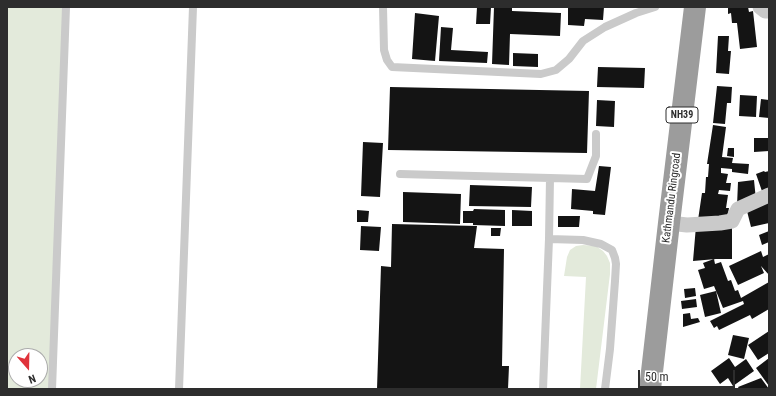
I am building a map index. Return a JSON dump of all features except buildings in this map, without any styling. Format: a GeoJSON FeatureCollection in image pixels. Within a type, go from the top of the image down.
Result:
{"type":"FeatureCollection","features":[{"type":"Feature","properties":{"kind":"highway","name":"Kathmandu Ringroad"},"geometry":{"type":"LineString","coordinates":[[650,389],[696,7]]}},
{"type":"Feature","properties":{"kind":"street"},"geometry":{"type":"LineString","coordinates":[[760,7],[765,12],[769,11]]}},
{"type":"Feature","properties":{"kind":"street"},"geometry":{"type":"LineString","coordinates":[[669,223],[687,225],[720,223],[732,220],[738,210],[769,195]]}},
{"type":"Feature","properties":{"kind":"lane"},"geometry":{"type":"LineString","coordinates":[[52,389],[66,7]]}},
{"type":"Feature","properties":{"kind":"lane"},"geometry":{"type":"LineString","coordinates":[[179,389],[193,7]]}},
{"type":"Feature","properties":{"kind":"lane"},"geometry":{"type":"LineString","coordinates":[[383,7],[384,50],[387,60],[392,67],[541,74],[556,70],[569,59],[583,41],[634,10],[655,7]]}},
{"type":"Feature","properties":{"kind":"lane"},"geometry":{"type":"LineString","coordinates":[[400,174],[587,179],[596,156],[596,134]]}},
{"type":"Feature","properties":{"kind":"lane"},"geometry":{"type":"LineString","coordinates":[[544,389],[550,178]]}},
{"type":"Feature","properties":{"kind":"lane"},"geometry":{"type":"LineString","coordinates":[[549,239],[583,240],[601,244],[612,250],[615,258],[616,281],[605,389]]}},
{"type":"Feature","properties":{"kind":"green space"},"geometry":{"type":"Polygon","coordinates":[[[7,7],[65,7],[50,389],[7,389],[7,7]]]}},
{"type":"Feature","properties":{"kind":"green space"},"geometry":{"type":"Polygon","coordinates":[[[576,246],[596,246],[603,251],[610,263],[610,274],[596,389],[580,389],[586,277],[564,276],[567,257],[570,250],[576,246]]]}}]}
